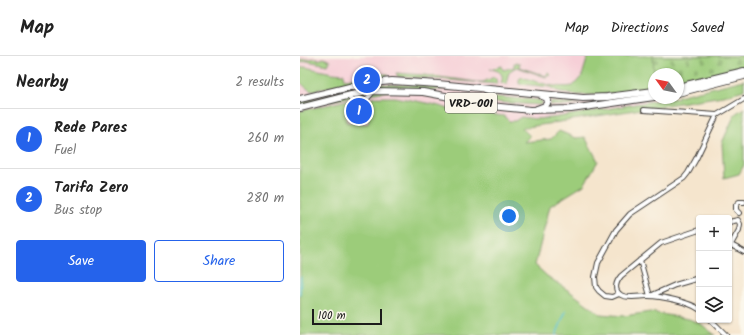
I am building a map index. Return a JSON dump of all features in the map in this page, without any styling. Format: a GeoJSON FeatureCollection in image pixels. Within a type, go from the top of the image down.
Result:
{"type":"FeatureCollection","features":[{"type":"Feature","properties":{"kind":"main road"},"geometry":{"type":"LineString","coordinates":[[684,86],[744,71]]}},
{"type":"Feature","properties":{"kind":"main road"},"geometry":{"type":"LineString","coordinates":[[684,91],[744,76]]}},
{"type":"Feature","properties":{"kind":"main road","name":"VRD-001"},"geometry":{"type":"LineString","coordinates":[[300,99],[362,84],[384,82],[438,84],[573,98],[596,98],[648,92]]}},
{"type":"Feature","properties":{"kind":"main road"},"geometry":{"type":"LineString","coordinates":[[475,104],[484,103],[490,99],[491,95],[489,92],[481,89]]}},
{"type":"Feature","properties":{"kind":"main road","name":"VRD-001"},"geometry":{"type":"LineString","coordinates":[[300,108],[348,96],[373,92],[402,91],[422,92],[494,107],[531,110],[571,109],[648,98]]}},
{"type":"Feature","properties":{"kind":"main road"},"geometry":{"type":"LineString","coordinates":[[531,110],[543,107],[547,104],[547,98],[540,95]]}},
{"type":"Feature","properties":{"kind":"street"},"geometry":{"type":"LineString","coordinates":[[696,307],[689,303],[650,296],[628,297],[619,294],[612,297],[602,294],[596,287],[595,277],[598,263],[616,230],[630,214],[675,185],[688,173],[717,115],[744,99]]}},
{"type":"Feature","properties":{"kind":"street"},"geometry":{"type":"LineString","coordinates":[[644,110],[717,115]]}},
{"type":"Feature","properties":{"kind":"street"},"geometry":{"type":"LineString","coordinates":[[732,221],[738,220],[742,213],[736,209],[736,205],[739,202],[744,202]]}},
{"type":"Feature","properties":{"kind":"street"},"geometry":{"type":"LineString","coordinates":[[732,242],[740,227],[740,222],[738,220]]}},
{"type":"Feature","properties":{"kind":"street"},"geometry":{"type":"LineString","coordinates":[[619,294],[616,288],[619,279],[640,260],[661,243],[696,231]]}},
{"type":"Feature","properties":{"kind":"street"},"geometry":{"type":"LineString","coordinates":[[732,247],[744,252]]}},
{"type":"Feature","properties":{"kind":"street"},"geometry":{"type":"LineString","coordinates":[[640,260],[650,296]]}},
{"type":"Feature","properties":{"kind":"street"},"geometry":{"type":"LineString","coordinates":[[650,296],[675,285],[696,279]]}},
{"type":"Feature","properties":{"kind":"street"},"geometry":{"type":"LineString","coordinates":[[714,323],[726,335]]}},
{"type":"Feature","properties":{"kind":"shaded area"},"geometry":{"type":"Polygon","coordinates":[[[300,56],[653,56],[653,68],[648,68],[648,102],[552,118],[536,119],[521,117],[516,121],[509,121],[504,116],[453,110],[432,104],[395,97],[372,97],[368,124],[346,122],[348,100],[300,111],[300,56]]]}},
{"type":"Feature","properties":{"kind":"green space"},"geometry":{"type":"Polygon","coordinates":[[[588,56],[744,56],[684,72],[684,68],[648,68],[648,90],[594,95],[573,95],[557,91],[551,87],[519,84],[519,79],[522,77],[554,86],[567,87],[573,86],[582,76],[588,56]]]}},
{"type":"Feature","properties":{"kind":"green space"},"geometry":{"type":"Polygon","coordinates":[[[653,56],[744,56],[744,69],[684,84],[684,68],[654,68],[653,56]]]}},
{"type":"Feature","properties":{"kind":"green space"},"geometry":{"type":"Polygon","coordinates":[[[318,58],[318,60],[324,58],[330,61],[328,65],[307,61],[300,63],[300,60],[318,58]]]}},
{"type":"Feature","properties":{"kind":"green space"},"geometry":{"type":"Polygon","coordinates":[[[514,63],[520,63],[519,67],[546,76],[548,73],[551,75],[546,77],[517,67],[509,73],[507,84],[501,83],[502,75],[500,73],[496,70],[490,69],[502,66],[503,70],[514,67],[514,63]]]}},
{"type":"Feature","properties":{"kind":"green space"},"geometry":{"type":"Polygon","coordinates":[[[305,67],[344,74],[345,79],[375,74],[389,74],[386,77],[362,80],[311,91],[300,82],[300,68],[305,67]]]}},
{"type":"Feature","properties":{"kind":"green space"},"geometry":{"type":"Polygon","coordinates":[[[396,73],[478,82],[483,82],[494,77],[497,84],[398,77],[396,73]]]}},
{"type":"Feature","properties":{"kind":"green space"},"geometry":{"type":"Polygon","coordinates":[[[744,80],[744,90],[723,96],[684,102],[684,95],[744,80]]]}},
{"type":"Feature","properties":{"kind":"green space"},"geometry":{"type":"Polygon","coordinates":[[[381,84],[417,85],[444,89],[430,91],[400,89],[300,106],[300,102],[381,84]]]}},
{"type":"Feature","properties":{"kind":"green space"},"geometry":{"type":"Polygon","coordinates":[[[455,95],[481,96],[485,100],[473,100],[455,95]]]}},
{"type":"Feature","properties":{"kind":"green space"},"geometry":{"type":"Polygon","coordinates":[[[372,97],[395,97],[432,104],[453,110],[504,116],[509,121],[515,121],[521,117],[536,119],[552,118],[648,102],[648,104],[673,104],[522,128],[530,136],[524,142],[551,139],[559,131],[576,138],[585,137],[598,161],[584,185],[550,206],[535,265],[547,276],[600,314],[624,316],[650,312],[689,319],[701,324],[715,335],[300,335],[300,111],[348,100],[346,122],[368,124],[372,97]]]}},
{"type":"Feature","properties":{"kind":"green space"},"geometry":{"type":"Polygon","coordinates":[[[493,98],[539,100],[543,102],[540,105],[492,102],[493,98]]]}},
{"type":"Feature","properties":{"kind":"green space"},"geometry":{"type":"Polygon","coordinates":[[[550,102],[580,104],[566,106],[550,105],[550,102]]]}},
{"type":"Feature","properties":{"kind":"green space"},"geometry":{"type":"Polygon","coordinates":[[[744,108],[744,165],[739,174],[724,178],[722,143],[735,114],[744,108]]]}},
{"type":"Feature","properties":{"kind":"waterway"},"geometry":{"type":"LineString","coordinates":[[300,294],[301,277]]}},
{"type":"Feature","properties":{"kind":"waterway"},"geometry":{"type":"LineString","coordinates":[[556,335],[566,311]]}},
{"type":"Feature","properties":{"kind":"place","name":"Tarifa Zero"},"geometry":{"type":"Point","coordinates":[367,80]}},
{"type":"Feature","properties":{"kind":"place","name":"Rede Pares"},"geometry":{"type":"Point","coordinates":[359,111]}}]}
